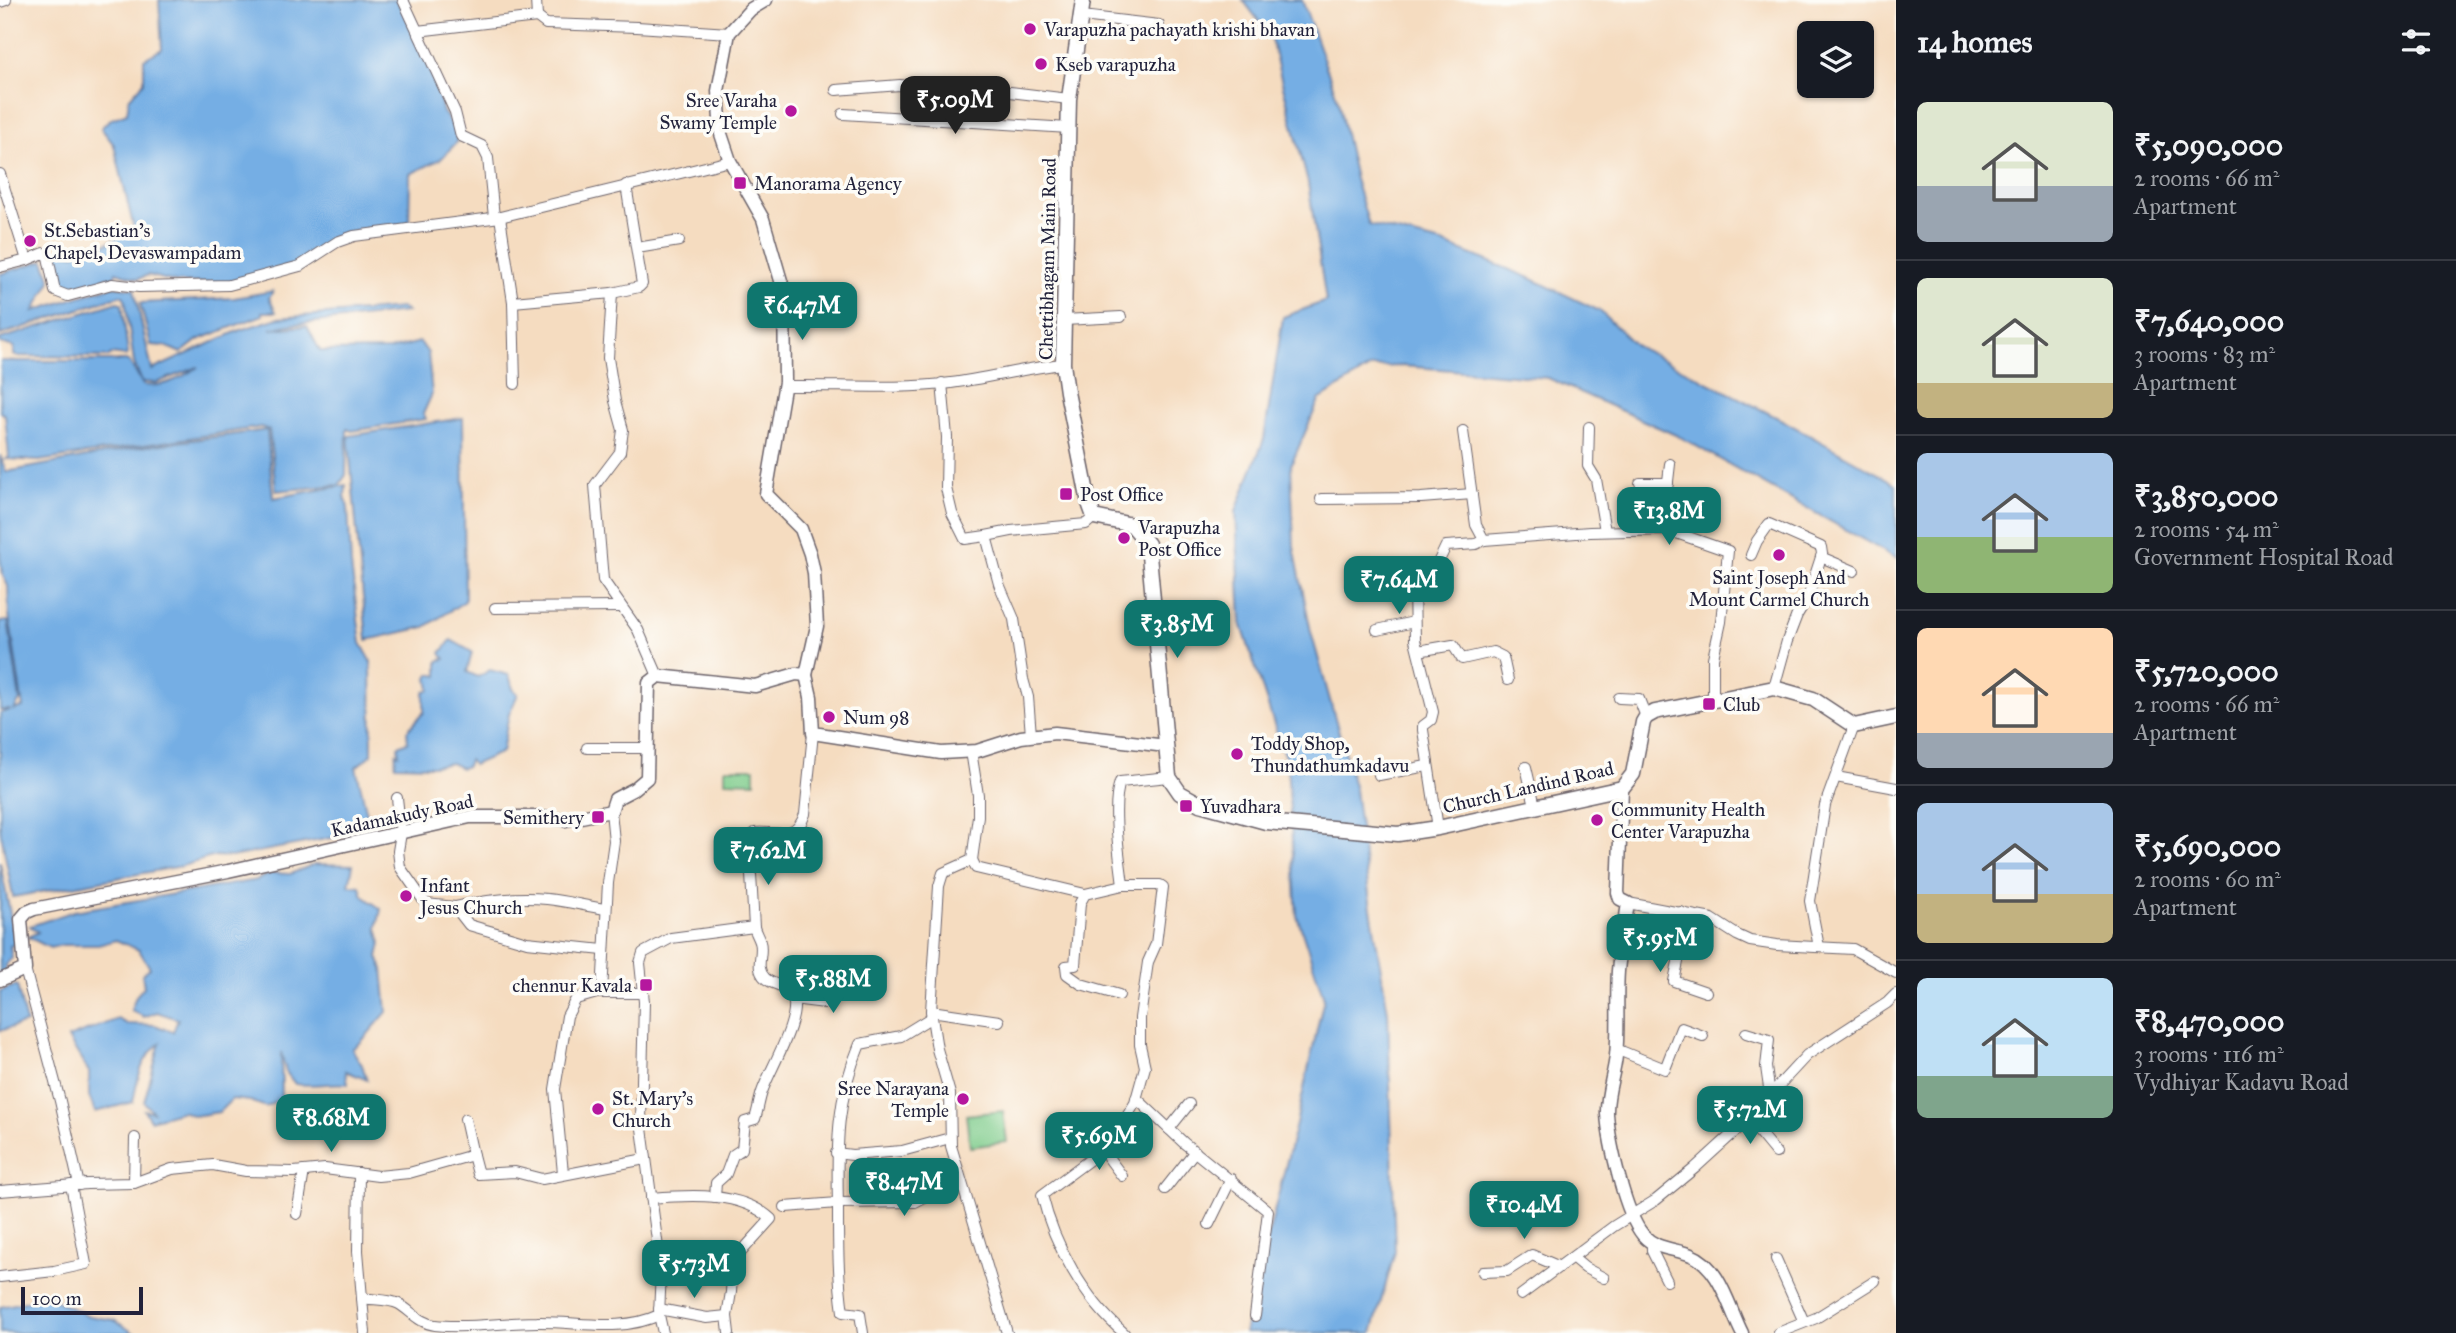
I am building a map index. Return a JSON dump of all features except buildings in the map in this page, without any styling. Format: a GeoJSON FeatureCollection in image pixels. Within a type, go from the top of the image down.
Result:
{"type":"FeatureCollection","features":[{"type":"Feature","properties":{"kind":"main road","name":"Chettibhagam Main Road"},"geometry":{"type":"LineString","coordinates":[[1083,0],[1069,99],[1063,364],[1066,392],[1094,517]]}},
{"type":"Feature","properties":{"kind":"main road"},"geometry":{"type":"LineString","coordinates":[[1094,517],[1132,525],[1148,544],[1170,777]]}},
{"type":"Feature","properties":{"kind":"main road"},"geometry":{"type":"LineString","coordinates":[[1646,717],[1656,712],[1774,688],[1813,699],[1854,726],[1896,717]]}},
{"type":"Feature","properties":{"kind":"main road","name":"Church Landind Road"},"geometry":{"type":"LineString","coordinates":[[1170,777],[1180,793],[1200,804],[1266,822],[1398,834],[1438,828],[1622,788],[1633,774],[1646,717]]}},
{"type":"Feature","properties":{"kind":"street"},"geometry":{"type":"LineString","coordinates":[[0,2],[6,0]]}},
{"type":"Feature","properties":{"kind":"street"},"geometry":{"type":"LineString","coordinates":[[402,0],[454,113],[461,136],[482,146],[488,158],[513,302],[515,384]]}},
{"type":"Feature","properties":{"kind":"street"},"geometry":{"type":"LineString","coordinates":[[536,0],[537,17]]}},
{"type":"Feature","properties":{"kind":"street"},"geometry":{"type":"LineString","coordinates":[[766,0],[751,9],[729,33],[718,91],[721,134],[730,161],[762,219],[784,290],[784,386],[778,436],[766,494],[801,529],[810,554],[817,599],[817,626],[806,675],[811,697],[813,733],[805,814],[801,826],[791,834],[750,835],[754,927],[761,944],[760,969],[765,978],[782,985],[793,999],[825,1003],[833,987],[865,982]]}},
{"type":"Feature","properties":{"kind":"street"},"geometry":{"type":"LineString","coordinates":[[1082,16],[1159,25]]}},
{"type":"Feature","properties":{"kind":"street"},"geometry":{"type":"LineString","coordinates":[[417,32],[537,17],[546,24],[729,33]]}},
{"type":"Feature","properties":{"kind":"street"},"geometry":{"type":"LineString","coordinates":[[836,90],[900,85],[962,92],[1010,92],[1069,99]]}},
{"type":"Feature","properties":{"kind":"street"},"geometry":{"type":"LineString","coordinates":[[843,114],[1069,128]]}},
{"type":"Feature","properties":{"kind":"street"},"geometry":{"type":"LineString","coordinates":[[0,267],[44,253],[48,257],[55,290],[68,296],[112,284],[229,285],[300,266],[337,243],[354,236],[497,217],[730,161]]}},
{"type":"Feature","properties":{"kind":"street"},"geometry":{"type":"LineString","coordinates":[[0,174],[27,260]]}},
{"type":"Feature","properties":{"kind":"street"},"geometry":{"type":"LineString","coordinates":[[513,302],[612,293],[642,284],[626,185]]}},
{"type":"Feature","properties":{"kind":"street"},"geometry":{"type":"LineString","coordinates":[[637,248],[679,241]]}},
{"type":"Feature","properties":{"kind":"street"},"geometry":{"type":"LineString","coordinates":[[612,293],[608,358],[623,430],[620,452],[595,485],[603,580],[642,637],[658,676]]}},
{"type":"Feature","properties":{"kind":"street"},"geometry":{"type":"LineString","coordinates":[[1064,320],[1121,317]]}},
{"type":"Feature","properties":{"kind":"street"},"geometry":{"type":"LineString","coordinates":[[784,386],[882,387],[942,383],[1063,364]]}},
{"type":"Feature","properties":{"kind":"street"},"geometry":{"type":"LineString","coordinates":[[942,383],[947,437],[946,488],[951,513],[965,539],[1086,524],[1094,517]]}},
{"type":"Feature","properties":{"kind":"street"},"geometry":{"type":"LineString","coordinates":[[1589,427],[1588,466],[1596,479],[1605,531]]}},
{"type":"Feature","properties":{"kind":"street"},"geometry":{"type":"LineString","coordinates":[[1464,430],[1476,525],[1484,540]]}},
{"type":"Feature","properties":{"kind":"street"},"geometry":{"type":"LineString","coordinates":[[1668,530],[1665,507],[1670,464]]}},
{"type":"Feature","properties":{"kind":"street"},"geometry":{"type":"LineString","coordinates":[[1640,483],[1668,483]]}},
{"type":"Feature","properties":{"kind":"street"},"geometry":{"type":"LineString","coordinates":[[1321,499],[1421,498],[1472,494]]}},
{"type":"Feature","properties":{"kind":"street"},"geometry":{"type":"LineString","coordinates":[[1751,555],[1769,524],[1821,547],[1821,557],[1808,597],[1797,615],[1787,641],[1774,688]]}},
{"type":"Feature","properties":{"kind":"street"},"geometry":{"type":"LineString","coordinates":[[1438,828],[1423,730],[1423,726],[1431,720],[1433,712],[1418,651],[1414,622],[1414,586],[1416,578],[1436,567],[1446,546],[1476,544],[1484,540],[1605,531],[1668,530],[1728,551],[1721,622],[1713,658],[1713,700]]}},
{"type":"Feature","properties":{"kind":"street"},"geometry":{"type":"LineString","coordinates":[[986,536],[999,584],[1014,619],[1028,697],[1031,736]]}},
{"type":"Feature","properties":{"kind":"street"},"geometry":{"type":"LineString","coordinates":[[1821,557],[1854,571]]}},
{"type":"Feature","properties":{"kind":"street"},"geometry":{"type":"LineString","coordinates":[[495,608],[620,607]]}},
{"type":"Feature","properties":{"kind":"street"},"geometry":{"type":"LineString","coordinates":[[1377,630],[1414,622]]}},
{"type":"Feature","properties":{"kind":"street"},"geometry":{"type":"LineString","coordinates":[[1418,651],[1453,645],[1462,659],[1493,652],[1503,657],[1508,680]]}},
{"type":"Feature","properties":{"kind":"street"},"geometry":{"type":"LineString","coordinates":[[602,993],[606,909],[614,841],[611,811],[615,799],[647,778],[649,683],[658,676],[755,686],[796,674],[806,675]]}},
{"type":"Feature","properties":{"kind":"street"},"geometry":{"type":"LineString","coordinates":[[1619,698],[1639,699],[1646,717]]}},
{"type":"Feature","properties":{"kind":"street"},"geometry":{"type":"LineString","coordinates":[[1819,947],[1810,901],[1825,805],[1854,726]]}},
{"type":"Feature","properties":{"kind":"street"},"geometry":{"type":"LineString","coordinates":[[813,733],[941,752],[978,751],[1021,737],[1055,733],[1166,746]]}},
{"type":"Feature","properties":{"kind":"street"},"geometry":{"type":"LineString","coordinates":[[587,748],[648,748]]}},
{"type":"Feature","properties":{"kind":"street"},"geometry":{"type":"LineString","coordinates":[[971,751],[978,795],[972,860],[976,868],[1084,894],[1123,885],[1163,887],[1156,944],[1148,962],[1140,1018],[1140,1045],[1145,1067],[1136,1098],[1117,1133],[1102,1149],[1042,1195],[1046,1212],[1079,1284],[1108,1320],[1124,1333]]}},
{"type":"Feature","properties":{"kind":"street"},"geometry":{"type":"LineString","coordinates":[[1379,775],[1427,766]]}},
{"type":"Feature","properties":{"kind":"street"},"geometry":{"type":"LineString","coordinates":[[1526,767],[1535,806]]}},
{"type":"Feature","properties":{"kind":"street"},"geometry":{"type":"LineString","coordinates":[[1123,885],[1118,832],[1117,790],[1120,782],[1170,777]]}},
{"type":"Feature","properties":{"kind":"street"},"geometry":{"type":"LineString","coordinates":[[1836,777],[1896,788]]}},
{"type":"Feature","properties":{"kind":"street"},"geometry":{"type":"LineString","coordinates":[[1622,788],[1618,893],[1620,899],[1628,903],[1712,919],[1750,941],[1853,949],[1896,974]]}},
{"type":"Feature","properties":{"kind":"street"},"geometry":{"type":"LineString","coordinates":[[397,798],[401,833],[398,851],[400,867],[426,904],[455,907],[488,900],[522,898],[548,899],[606,909]]}},
{"type":"Feature","properties":{"kind":"street","name":"Kadamakudy Road"},"geometry":{"type":"LineString","coordinates":[[25,969],[21,919],[34,909],[228,871],[470,817],[538,817],[566,820],[611,811]]}},
{"type":"Feature","properties":{"kind":"street"},"geometry":{"type":"LineString","coordinates":[[972,860],[943,873],[939,886],[931,1014],[937,1049],[950,1094],[950,1138],[1007,1333]]}},
{"type":"Feature","properties":{"kind":"street"},"geometry":{"type":"LineString","coordinates":[[1084,894],[1080,903],[1075,965],[1066,966],[1068,974],[1081,984],[1119,995]]}},
{"type":"Feature","properties":{"kind":"street"},"geometry":{"type":"LineString","coordinates":[[1628,903],[1618,970],[1616,1049],[1607,1116],[1620,1182],[1641,1234],[1652,1244],[1690,1254],[1706,1264],[1714,1274],[1742,1333]]}},
{"type":"Feature","properties":{"kind":"street"},"geometry":{"type":"LineString","coordinates":[[455,907],[469,925],[527,942],[603,950]]}},
{"type":"Feature","properties":{"kind":"street"},"geometry":{"type":"LineString","coordinates":[[1681,912],[1684,933],[1674,981],[1706,992]]}},
{"type":"Feature","properties":{"kind":"street"},"geometry":{"type":"LineString","coordinates":[[663,1333],[659,1312],[661,1270],[641,1121],[645,1019],[640,963],[643,953],[671,938],[754,927]]}},
{"type":"Feature","properties":{"kind":"street"},"geometry":{"type":"LineString","coordinates":[[0,980],[25,969],[60,1101],[86,1264],[54,1271],[0,1277]]}},
{"type":"Feature","properties":{"kind":"street"},"geometry":{"type":"LineString","coordinates":[[563,1173],[555,1089],[566,1016],[576,999],[602,993],[643,993]]}},
{"type":"Feature","properties":{"kind":"street"},"geometry":{"type":"LineString","coordinates":[[1521,1295],[1656,1200],[1748,1119],[1807,1055],[1887,1003],[1896,994]]}},
{"type":"Feature","properties":{"kind":"street"},"geometry":{"type":"LineString","coordinates":[[715,1197],[716,1183],[726,1174],[733,1155],[742,1149],[745,1122],[755,1119],[762,1093],[788,1032],[793,999]]}},
{"type":"Feature","properties":{"kind":"street"},"geometry":{"type":"LineString","coordinates":[[863,1333],[860,1314],[843,1312],[839,1285],[836,1153],[843,1093],[860,1044],[901,1036],[931,1014],[999,1021]]}},
{"type":"Feature","properties":{"kind":"street"},"geometry":{"type":"LineString","coordinates":[[1616,1049],[1665,1069],[1681,1028],[1703,1036]]}},
{"type":"Feature","properties":{"kind":"street"},"geometry":{"type":"LineString","coordinates":[[1746,1033],[1769,1040],[1766,1067],[1770,1095]]}},
{"type":"Feature","properties":{"kind":"street"},"geometry":{"type":"LineString","coordinates":[[1136,1098],[1268,1211],[1255,1316]]}},
{"type":"Feature","properties":{"kind":"street"},"geometry":{"type":"LineString","coordinates":[[1169,1129],[1189,1104]]}},
{"type":"Feature","properties":{"kind":"street"},"geometry":{"type":"LineString","coordinates":[[466,1119],[478,1174],[515,1172],[542,1179],[645,1159]]}},
{"type":"Feature","properties":{"kind":"street"},"geometry":{"type":"LineString","coordinates":[[1748,1119],[1776,1153]]}},
{"type":"Feature","properties":{"kind":"street"},"geometry":{"type":"LineString","coordinates":[[134,1183],[135,1138]]}},
{"type":"Feature","properties":{"kind":"street"},"geometry":{"type":"LineString","coordinates":[[836,1153],[852,1155],[902,1151],[950,1138]]}},
{"type":"Feature","properties":{"kind":"street"},"geometry":{"type":"LineString","coordinates":[[1102,1149],[1122,1176]]}},
{"type":"Feature","properties":{"kind":"street"},"geometry":{"type":"LineString","coordinates":[[1165,1189],[1195,1151]]}},
{"type":"Feature","properties":{"kind":"street"},"geometry":{"type":"LineString","coordinates":[[0,1191],[134,1183],[172,1168],[213,1165],[246,1171],[326,1169],[378,1176],[409,1172],[472,1155]]}},
{"type":"Feature","properties":{"kind":"street"},"geometry":{"type":"LineString","coordinates":[[297,1214],[304,1171]]}},
{"type":"Feature","properties":{"kind":"street"},"geometry":{"type":"LineString","coordinates":[[359,1173],[358,1251],[365,1333]]}},
{"type":"Feature","properties":{"kind":"street"},"geometry":{"type":"LineString","coordinates":[[1209,1224],[1231,1179]]}},
{"type":"Feature","properties":{"kind":"street"},"geometry":{"type":"LineString","coordinates":[[785,1207],[915,1202],[936,1191],[962,1186]]}},
{"type":"Feature","properties":{"kind":"street"},"geometry":{"type":"LineString","coordinates":[[651,1198],[692,1195],[715,1197],[760,1209],[771,1219],[733,1261],[727,1317],[729,1333]]}},
{"type":"Feature","properties":{"kind":"street"},"geometry":{"type":"LineString","coordinates":[[1652,1244],[1652,1251],[1667,1281]]}},
{"type":"Feature","properties":{"kind":"street"},"geometry":{"type":"LineString","coordinates":[[1483,1272],[1507,1271],[1532,1255],[1560,1267]]}},
{"type":"Feature","properties":{"kind":"street"},"geometry":{"type":"LineString","coordinates":[[1573,1258],[1604,1278]]}},
{"type":"Feature","properties":{"kind":"street"},"geometry":{"type":"LineString","coordinates":[[1776,1259],[1804,1322]]}},
{"type":"Feature","properties":{"kind":"street"},"geometry":{"type":"LineString","coordinates":[[1778,1333],[1816,1318],[1875,1281]]}},
{"type":"Feature","properties":{"kind":"street"},"geometry":{"type":"LineString","coordinates":[[362,1298],[398,1303],[411,1315],[432,1325],[472,1329],[511,1328],[537,1322],[617,1326],[637,1323],[659,1312],[707,1318],[727,1317]]}},
{"type":"Feature","properties":{"kind":"green space"},"geometry":{"type":"Polygon","coordinates":[[[725,768],[755,768],[755,782],[725,781],[725,768]]]}},
{"type":"Feature","properties":{"kind":"green space"},"geometry":{"type":"Polygon","coordinates":[[[1003,1111],[1007,1142],[970,1147],[966,1115],[1003,1111]]]}},
{"type":"Feature","properties":{"kind":"water"},"geometry":{"type":"Polygon","coordinates":[[[159,0],[397,0],[418,38],[443,112],[454,127],[457,142],[441,159],[410,174],[409,224],[340,235],[294,266],[226,284],[175,282],[148,275],[138,279],[116,272],[114,278],[107,277],[84,290],[64,290],[57,280],[53,257],[61,251],[74,255],[91,243],[102,246],[134,229],[114,145],[101,128],[109,120],[127,113],[129,99],[144,82],[144,59],[162,49],[159,0]]]}},
{"type":"Feature","properties":{"kind":"water"},"geometry":{"type":"Polygon","coordinates":[[[1243,0],[1302,0],[1338,100],[1355,179],[1369,225],[1442,243],[1528,277],[1600,311],[1636,346],[1782,420],[1896,484],[1896,558],[1680,437],[1548,378],[1403,366],[1371,367],[1319,400],[1291,465],[1294,547],[1311,632],[1355,790],[1388,1012],[1395,1252],[1372,1333],[1244,1333],[1324,998],[1297,916],[1287,764],[1241,623],[1236,511],[1264,439],[1283,317],[1326,301],[1308,183],[1270,36],[1243,0]]]}},
{"type":"Feature","properties":{"kind":"water"},"geometry":{"type":"Polygon","coordinates":[[[44,260],[51,281],[34,311],[113,286],[134,289],[152,370],[240,330],[278,318],[402,308],[407,312],[271,329],[307,326],[320,351],[389,350],[420,342],[428,353],[432,394],[423,414],[426,419],[352,431],[347,429],[346,475],[339,485],[276,491],[269,430],[261,427],[39,461],[6,459],[9,457],[5,415],[0,412],[1,361],[129,361],[143,385],[151,386],[172,381],[198,367],[156,383],[142,382],[134,363],[125,299],[122,295],[0,335],[0,274],[44,260]]]}},
{"type":"Feature","properties":{"kind":"water"},"geometry":{"type":"Polygon","coordinates":[[[273,291],[269,298],[276,312],[262,312],[263,315],[198,340],[181,353],[165,346],[151,345],[140,303],[234,298],[273,291]]]}},
{"type":"Feature","properties":{"kind":"water"},"geometry":{"type":"Polygon","coordinates":[[[118,302],[122,304],[128,354],[126,356],[14,356],[14,347],[0,343],[0,339],[118,302]]]}},
{"type":"Feature","properties":{"kind":"water"},"geometry":{"type":"Polygon","coordinates":[[[463,418],[465,601],[425,627],[367,640],[348,436],[463,418]]]}},
{"type":"Feature","properties":{"kind":"water"},"geometry":{"type":"Polygon","coordinates":[[[267,430],[273,498],[346,485],[351,565],[361,643],[371,661],[372,754],[356,767],[368,818],[347,835],[231,857],[215,856],[182,866],[13,897],[0,829],[0,713],[11,710],[0,710],[0,622],[8,621],[20,700],[14,710],[23,707],[9,615],[8,586],[0,558],[0,455],[6,472],[140,447],[267,430]]]}},
{"type":"Feature","properties":{"kind":"water"},"geometry":{"type":"Polygon","coordinates":[[[451,640],[472,652],[467,672],[478,677],[490,670],[509,675],[513,689],[518,694],[509,714],[502,752],[473,765],[469,760],[467,766],[461,768],[451,763],[433,766],[395,765],[396,753],[399,754],[398,746],[408,742],[407,731],[424,712],[424,692],[430,690],[428,678],[430,674],[438,676],[438,661],[445,659],[441,653],[451,640]]]}},
{"type":"Feature","properties":{"kind":"water"},"geometry":{"type":"Polygon","coordinates":[[[0,862],[16,944],[10,946],[12,958],[5,965],[6,973],[0,973],[0,862]]]}},
{"type":"Feature","properties":{"kind":"water"},"geometry":{"type":"Polygon","coordinates":[[[315,864],[353,865],[349,885],[360,886],[363,896],[381,909],[377,928],[381,943],[378,957],[383,969],[387,1012],[352,1049],[367,1080],[346,1071],[348,1084],[295,1084],[286,1072],[281,1052],[282,1098],[266,1107],[250,1101],[232,1099],[219,1112],[194,1116],[183,1111],[150,1120],[144,1110],[153,1112],[144,1102],[160,1043],[144,1062],[133,1102],[95,1112],[89,1096],[89,1072],[68,1038],[118,1019],[127,1024],[155,1025],[173,1032],[178,1019],[157,1012],[144,1017],[131,1010],[136,996],[144,987],[142,974],[150,968],[139,950],[116,940],[98,945],[62,945],[50,948],[28,937],[38,932],[30,926],[74,911],[257,880],[271,873],[290,874],[315,864]]]}},
{"type":"Feature","properties":{"kind":"water"},"geometry":{"type":"Polygon","coordinates":[[[17,985],[26,1023],[0,1031],[0,991],[17,985]]]}},
{"type":"Feature","properties":{"kind":"water"},"geometry":{"type":"Polygon","coordinates":[[[48,1297],[89,1316],[114,1320],[134,1333],[0,1333],[0,1307],[48,1297]]]}},
{"type":"Feature","properties":{"kind":"place","name":"Varapuzha pachayath krishi bhavan"},"geometry":{"type":"Point","coordinates":[1030,29]}},
{"type":"Feature","properties":{"kind":"place","name":"Kseb varapuzha"},"geometry":{"type":"Point","coordinates":[1041,64]}},
{"type":"Feature","properties":{"kind":"place","name":"Sree Varaha Swamy Temple"},"geometry":{"type":"Point","coordinates":[791,111]}},
{"type":"Feature","properties":{"kind":"place","name":"Manorama Agency"},"geometry":{"type":"Point","coordinates":[740,183]}},
{"type":"Feature","properties":{"kind":"place","name":"St.Sebastian's Chapel, Devaswampadam"},"geometry":{"type":"Point","coordinates":[30,241]}},
{"type":"Feature","properties":{"kind":"place","name":"Post Office"},"geometry":{"type":"Point","coordinates":[1066,494]}},
{"type":"Feature","properties":{"kind":"place","name":"Varapuzha Post Office"},"geometry":{"type":"Point","coordinates":[1124,538]}},
{"type":"Feature","properties":{"kind":"place","name":"Saint Joseph And Mount Carmel Church"},"geometry":{"type":"Point","coordinates":[1779,555]}},
{"type":"Feature","properties":{"kind":"place","name":"Club"},"geometry":{"type":"Point","coordinates":[1709,704]}},
{"type":"Feature","properties":{"kind":"place","name":"Num 98"},"geometry":{"type":"Point","coordinates":[829,717]}},
{"type":"Feature","properties":{"kind":"place","name":"Toddy Shop, Thundathumkadavu"},"geometry":{"type":"Point","coordinates":[1237,754]}},
{"type":"Feature","properties":{"kind":"place","name":"Yuvadhara"},"geometry":{"type":"Point","coordinates":[1186,806]}},
{"type":"Feature","properties":{"kind":"place","name":"Semithery"},"geometry":{"type":"Point","coordinates":[598,817]}},
{"type":"Feature","properties":{"kind":"place","name":"Community Health Center Varapuzha"},"geometry":{"type":"Point","coordinates":[1597,820]}},
{"type":"Feature","properties":{"kind":"place","name":"Infant Jesus Church"},"geometry":{"type":"Point","coordinates":[406,896]}},
{"type":"Feature","properties":{"kind":"place","name":"chennur Kavala"},"geometry":{"type":"Point","coordinates":[646,985]}},
{"type":"Feature","properties":{"kind":"place","name":"Sree Narayana Temple"},"geometry":{"type":"Point","coordinates":[963,1099]}},
{"type":"Feature","properties":{"kind":"place","name":"St. Mary's Church"},"geometry":{"type":"Point","coordinates":[598,1109]}}]}
